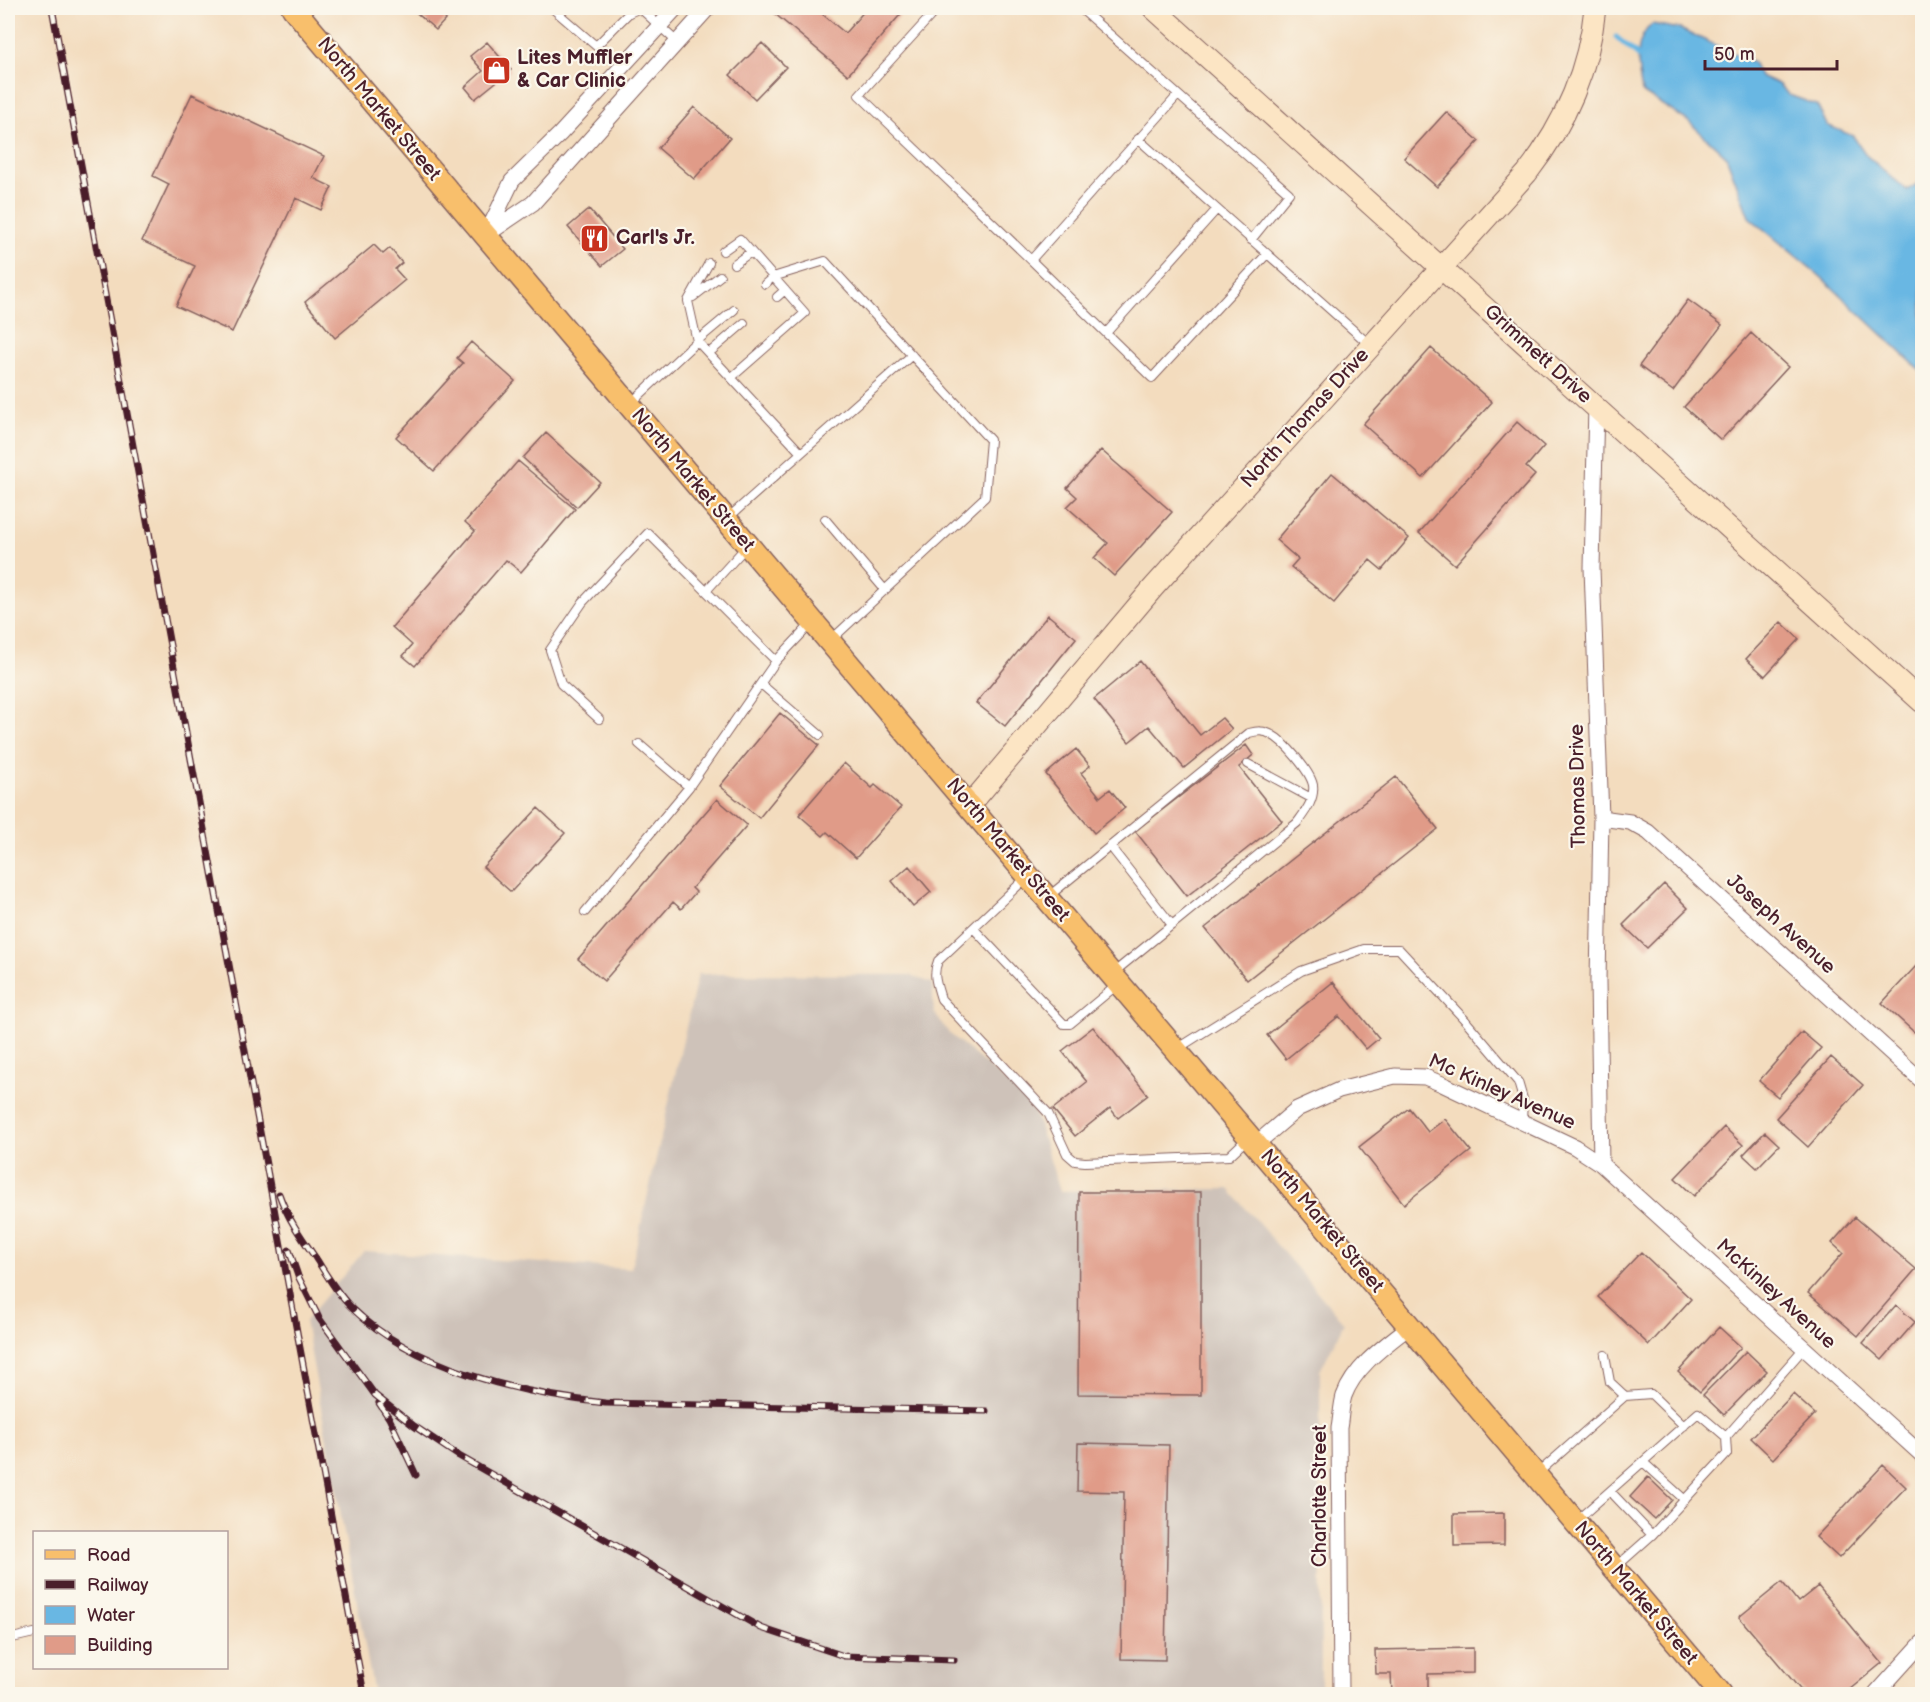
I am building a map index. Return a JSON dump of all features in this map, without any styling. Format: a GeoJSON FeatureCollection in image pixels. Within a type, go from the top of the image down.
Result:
{"type":"FeatureCollection","features":[{"type":"Feature","properties":{"kind":"main road","name":"North Market Street"},"geometry":{"type":"LineString","coordinates":[[293,8],[1048,897],[1721,1695]]}},
{"type":"Feature","properties":{"kind":"main road","name":"Grimmett Drive"},"geometry":{"type":"LineString","coordinates":[[1153,8],[1923,702]]}},
{"type":"Feature","properties":{"kind":"main road","name":"North Thomas Drive"},"geometry":{"type":"LineString","coordinates":[[970,805],[1153,588],[1527,173],[1559,126],[1581,74],[1589,46],[1595,8]]}},
{"type":"Feature","properties":{"kind":"street"},"geometry":{"type":"LineString","coordinates":[[486,236],[512,181],[561,134],[676,8]]}},
{"type":"Feature","properties":{"kind":"street"},"geometry":{"type":"LineString","coordinates":[[486,236],[533,203],[708,8]]}},
{"type":"Feature","properties":{"kind":"street","name":"Thomas Drive"},"geometry":{"type":"LineString","coordinates":[[1596,406],[1592,568],[1601,818],[1598,981],[1601,1164]]}},
{"type":"Feature","properties":{"kind":"street","name":"Joseph Avenue"},"geometry":{"type":"LineString","coordinates":[[1601,818],[1630,822],[1648,832],[1923,1081]]}},
{"type":"Feature","properties":{"kind":"street","name":"Mc Kinley Avenue"},"geometry":{"type":"LineString","coordinates":[[1253,1140],[1297,1109],[1361,1083],[1395,1076],[1425,1077],[1575,1147],[1601,1164]]}},
{"type":"Feature","properties":{"kind":"street","name":"McKinley Avenue"},"geometry":{"type":"LineString","coordinates":[[1601,1164],[1923,1455]]}},
{"type":"Feature","properties":{"kind":"street","name":"Charlotte Street"},"geometry":{"type":"LineString","coordinates":[[1341,1695],[1340,1428],[1343,1398],[1350,1382],[1361,1368],[1410,1326]]}},
{"type":"Feature","properties":{"kind":"street"},"geometry":{"type":"LineString","coordinates":[[1876,1695],[1923,1644]]}},
{"type":"Feature","properties":{"kind":"lane"},"geometry":{"type":"LineString","coordinates":[[552,8],[596,46],[626,10],[640,8],[677,42]]}},
{"type":"Feature","properties":{"kind":"lane"},"geometry":{"type":"LineString","coordinates":[[938,8],[860,95],[1152,378],[1267,254]]}},
{"type":"Feature","properties":{"kind":"lane"},"geometry":{"type":"LineString","coordinates":[[1080,8],[1289,193],[1251,240]]}},
{"type":"Feature","properties":{"kind":"lane"},"geometry":{"type":"LineString","coordinates":[[1031,260],[1178,95]]}},
{"type":"Feature","properties":{"kind":"lane"},"geometry":{"type":"LineString","coordinates":[[1138,139],[1370,345]]}},
{"type":"Feature","properties":{"kind":"lane"},"geometry":{"type":"LineString","coordinates":[[1107,332],[1217,209]]}},
{"type":"Feature","properties":{"kind":"lane"},"geometry":{"type":"LineString","coordinates":[[723,251],[740,239],[805,313],[732,377]]}},
{"type":"Feature","properties":{"kind":"lane"},"geometry":{"type":"LineString","coordinates":[[734,264],[751,252]]}},
{"type":"Feature","properties":{"kind":"lane"},"geometry":{"type":"LineString","coordinates":[[765,284],[773,277],[825,261],[990,440],[985,497],[830,641]]}},
{"type":"Feature","properties":{"kind":"lane"},"geometry":{"type":"LineString","coordinates":[[709,263],[688,301],[697,341],[801,453]]}},
{"type":"Feature","properties":{"kind":"lane"},"geometry":{"type":"LineString","coordinates":[[688,301],[720,276]]}},
{"type":"Feature","properties":{"kind":"lane"},"geometry":{"type":"LineString","coordinates":[[777,297],[785,290]]}},
{"type":"Feature","properties":{"kind":"lane"},"geometry":{"type":"LineString","coordinates":[[629,405],[697,341],[734,310]]}},
{"type":"Feature","properties":{"kind":"lane"},"geometry":{"type":"LineString","coordinates":[[709,353],[744,322]]}},
{"type":"Feature","properties":{"kind":"lane"},"geometry":{"type":"LineString","coordinates":[[727,519],[912,355]]}},
{"type":"Feature","properties":{"kind":"lane"},"geometry":{"type":"LineString","coordinates":[[825,519],[885,590]]}},
{"type":"Feature","properties":{"kind":"lane"},"geometry":{"type":"LineString","coordinates":[[599,719],[561,684],[550,650],[583,602],[648,533],[776,661]]}},
{"type":"Feature","properties":{"kind":"lane"},"geometry":{"type":"LineString","coordinates":[[706,591],[748,545]]}},
{"type":"Feature","properties":{"kind":"lane"},"geometry":{"type":"LineString","coordinates":[[585,912],[688,787],[776,661],[813,621]]}},
{"type":"Feature","properties":{"kind":"lane"},"geometry":{"type":"LineString","coordinates":[[761,684],[820,735]]}},
{"type":"Feature","properties":{"kind":"lane"},"geometry":{"type":"LineString","coordinates":[[973,928],[1064,1024],[1070,1024],[1172,925],[1297,823],[1308,809],[1313,784],[1302,763],[1273,735],[1261,731],[1249,733],[1048,897]]}},
{"type":"Feature","properties":{"kind":"lane"},"geometry":{"type":"LineString","coordinates":[[639,744],[688,787]]}},
{"type":"Feature","properties":{"kind":"lane"},"geometry":{"type":"LineString","coordinates":[[1248,764],[1311,798]]}},
{"type":"Feature","properties":{"kind":"lane"},"geometry":{"type":"LineString","coordinates":[[1110,846],[1172,925]]}},
{"type":"Feature","properties":{"kind":"lane"},"geometry":{"type":"LineString","coordinates":[[1029,875],[938,961],[934,970],[935,980],[941,999],[1048,1113],[1067,1154],[1075,1161],[1085,1162],[1229,1156],[1253,1140]]}},
{"type":"Feature","properties":{"kind":"lane"},"geometry":{"type":"LineString","coordinates":[[1176,1049],[1301,971],[1364,949],[1399,949],[1465,1020],[1518,1082],[1522,1100],[1522,1122]]}},
{"type":"Feature","properties":{"kind":"lane"},"geometry":{"type":"LineString","coordinates":[[1615,1568],[1652,1535],[1727,1454],[1726,1437],[1804,1348]]}},
{"type":"Feature","properties":{"kind":"lane"},"geometry":{"type":"LineString","coordinates":[[1605,1354],[1610,1382],[1625,1396]]}},
{"type":"Feature","properties":{"kind":"lane"},"geometry":{"type":"LineString","coordinates":[[1536,1474],[1625,1396],[1651,1394],[1684,1426]]}},
{"type":"Feature","properties":{"kind":"lane"},"geometry":{"type":"LineString","coordinates":[[1576,1521],[1698,1413],[1726,1437]]}},
{"type":"Feature","properties":{"kind":"lane"},"geometry":{"type":"LineString","coordinates":[[1643,1462],[1685,1500]]}},
{"type":"Feature","properties":{"kind":"lane"},"geometry":{"type":"LineString","coordinates":[[1610,1491],[1652,1535]]}},
{"type":"Feature","properties":{"kind":"lane"},"geometry":{"type":"LineString","coordinates":[[8,1639],[33,1633]]}},
{"type":"Feature","properties":{"kind":"shaded area"},"geometry":{"type":"Polygon","coordinates":[[[698,974],[910,975],[932,983],[934,1013],[949,1033],[1032,1104],[1060,1191],[1229,1189],[1344,1323],[1320,1371],[1321,1694],[374,1694],[305,1321],[364,1251],[631,1269],[698,974]]]}},
{"type":"Feature","properties":{"kind":"water"},"geometry":{"type":"Polygon","coordinates":[[[1652,24],[1680,29],[1753,62],[1760,76],[1778,84],[1789,95],[1817,105],[1827,125],[1853,136],[1867,156],[1907,190],[1919,183],[1922,189],[1922,372],[1820,276],[1749,217],[1726,156],[1688,121],[1642,92],[1638,64],[1639,47],[1641,38],[1652,24]]]}},
{"type":"Feature","properties":{"kind":"building"},"geometry":{"type":"Polygon","coordinates":[[[411,8],[456,8],[436,30],[411,8]]]}},
{"type":"Feature","properties":{"kind":"building"},"geometry":{"type":"Polygon","coordinates":[[[768,8],[815,8],[845,33],[867,8],[906,8],[848,75],[768,8]]]}},
{"type":"Feature","properties":{"kind":"building","name":"Lites Muffler & Car Clinic"},"geometry":{"type":"Polygon","coordinates":[[[487,42],[511,70],[475,99],[465,87],[483,71],[470,56],[487,42]]]}},
{"type":"Feature","properties":{"kind":"building"},"geometry":{"type":"Polygon","coordinates":[[[762,43],[786,67],[755,99],[730,75],[762,43]]]}},
{"type":"Feature","properties":{"kind":"building"},"geometry":{"type":"Polygon","coordinates":[[[192,94],[324,156],[313,178],[332,187],[321,210],[296,198],[232,332],[176,306],[195,266],[142,241],[169,184],[153,176],[192,94]]]}},
{"type":"Feature","properties":{"kind":"building"},"geometry":{"type":"Polygon","coordinates":[[[694,107],[730,138],[694,179],[658,148],[694,107]]]}},
{"type":"Feature","properties":{"kind":"building"},"geometry":{"type":"Polygon","coordinates":[[[1446,112],[1479,141],[1437,187],[1404,158],[1446,112]]]}},
{"type":"Feature","properties":{"kind":"building","name":"Carl's Jr."},"geometry":{"type":"Polygon","coordinates":[[[589,209],[623,249],[602,266],[568,227],[589,209]]]}},
{"type":"Feature","properties":{"kind":"building"},"geometry":{"type":"Polygon","coordinates":[[[374,245],[383,254],[390,248],[402,263],[395,269],[405,280],[335,338],[305,302],[374,245]]]}},
{"type":"Feature","properties":{"kind":"building"},"geometry":{"type":"Polygon","coordinates":[[[1688,300],[1722,325],[1673,391],[1639,366],[1688,300]]]}},
{"type":"Feature","properties":{"kind":"building"},"geometry":{"type":"Polygon","coordinates":[[[1751,333],[1788,367],[1721,440],[1684,407],[1751,333]]]}},
{"type":"Feature","properties":{"kind":"building"},"geometry":{"type":"Polygon","coordinates":[[[471,342],[515,381],[434,471],[396,437],[463,363],[457,358],[471,342]]]}},
{"type":"Feature","properties":{"kind":"building"},"geometry":{"type":"Polygon","coordinates":[[[1431,348],[1492,402],[1423,478],[1363,424],[1431,348]]]}},
{"type":"Feature","properties":{"kind":"building"},"geometry":{"type":"Polygon","coordinates":[[[1517,422],[1544,446],[1526,467],[1535,475],[1455,565],[1419,533],[1517,422]]]}},
{"type":"Feature","properties":{"kind":"building"},"geometry":{"type":"Polygon","coordinates":[[[546,433],[600,482],[577,507],[523,458],[546,433]]]}},
{"type":"Feature","properties":{"kind":"building"},"geometry":{"type":"Polygon","coordinates":[[[1101,450],[1172,512],[1114,576],[1094,558],[1108,543],[1067,507],[1077,497],[1067,488],[1101,450]]]}},
{"type":"Feature","properties":{"kind":"building"},"geometry":{"type":"Polygon","coordinates":[[[518,461],[575,509],[521,572],[506,560],[415,666],[403,656],[412,645],[392,627],[475,531],[465,522],[518,461]]]}},
{"type":"Feature","properties":{"kind":"building"},"geometry":{"type":"Polygon","coordinates":[[[1332,473],[1409,538],[1382,570],[1370,560],[1334,603],[1291,567],[1298,559],[1276,540],[1332,473]]]}},
{"type":"Feature","properties":{"kind":"building"},"geometry":{"type":"Polygon","coordinates":[[[1048,615],[1076,638],[1005,726],[976,703],[1048,615]]]}},
{"type":"Feature","properties":{"kind":"building"},"geometry":{"type":"Polygon","coordinates":[[[1781,622],[1799,639],[1765,676],[1746,659],[1781,622]]]}},
{"type":"Feature","properties":{"kind":"building"},"geometry":{"type":"Polygon","coordinates":[[[1140,661],[1200,735],[1222,718],[1232,729],[1184,768],[1149,726],[1129,742],[1094,699],[1140,661]]]}},
{"type":"Feature","properties":{"kind":"building"},"geometry":{"type":"Polygon","coordinates":[[[780,713],[819,745],[759,818],[720,786],[780,713]]]}},
{"type":"Feature","properties":{"kind":"building"},"geometry":{"type":"Polygon","coordinates":[[[1246,745],[1253,755],[1239,767],[1282,821],[1187,896],[1135,831],[1246,745]]]}},
{"type":"Feature","properties":{"kind":"building"},"geometry":{"type":"Polygon","coordinates":[[[1076,749],[1090,766],[1081,773],[1100,797],[1110,789],[1125,808],[1094,833],[1046,774],[1076,749]]]}},
{"type":"Feature","properties":{"kind":"building"},"geometry":{"type":"Polygon","coordinates":[[[844,763],[872,788],[875,785],[901,807],[856,858],[827,832],[823,836],[799,815],[844,763]]]}},
{"type":"Feature","properties":{"kind":"building"},"geometry":{"type":"Polygon","coordinates":[[[1396,777],[1438,829],[1247,980],[1205,928],[1396,777]]]}},
{"type":"Feature","properties":{"kind":"building"},"geometry":{"type":"Polygon","coordinates":[[[717,799],[747,825],[692,888],[696,892],[681,909],[673,902],[604,981],[578,959],[717,799]]]}},
{"type":"Feature","properties":{"kind":"building"},"geometry":{"type":"Polygon","coordinates":[[[538,808],[565,833],[511,892],[483,867],[538,808]]]}},
{"type":"Feature","properties":{"kind":"building"},"geometry":{"type":"Polygon","coordinates":[[[909,866],[931,892],[913,907],[892,881],[909,866]]]}},
{"type":"Feature","properties":{"kind":"building"},"geometry":{"type":"Polygon","coordinates":[[[1664,884],[1688,908],[1647,948],[1623,925],[1664,884]]]}},
{"type":"Feature","properties":{"kind":"building"},"geometry":{"type":"Polygon","coordinates":[[[1916,966],[1922,972],[1922,1023],[1914,1032],[1882,1003],[1916,966]]]}},
{"type":"Feature","properties":{"kind":"building"},"geometry":{"type":"Polygon","coordinates":[[[1333,982],[1379,1038],[1366,1049],[1339,1016],[1286,1059],[1267,1035],[1333,982]]]}},
{"type":"Feature","properties":{"kind":"building"},"geometry":{"type":"Polygon","coordinates":[[[1093,1027],[1148,1095],[1118,1118],[1110,1108],[1075,1136],[1053,1109],[1087,1082],[1062,1051],[1093,1027]]]}},
{"type":"Feature","properties":{"kind":"building"},"geometry":{"type":"Polygon","coordinates":[[[1802,1032],[1821,1048],[1778,1097],[1759,1081],[1802,1032]]]}},
{"type":"Feature","properties":{"kind":"building"},"geometry":{"type":"Polygon","coordinates":[[[1831,1057],[1863,1085],[1808,1147],[1776,1118],[1831,1057]]]}},
{"type":"Feature","properties":{"kind":"building"},"geometry":{"type":"Polygon","coordinates":[[[1409,1108],[1428,1132],[1445,1119],[1471,1151],[1404,1204],[1359,1147],[1409,1108]]]}},
{"type":"Feature","properties":{"kind":"building"},"geometry":{"type":"Polygon","coordinates":[[[1724,1127],[1743,1145],[1694,1196],[1675,1178],[1724,1127]]]}},
{"type":"Feature","properties":{"kind":"building"},"geometry":{"type":"Polygon","coordinates":[[[1765,1132],[1779,1145],[1757,1168],[1743,1155],[1765,1132]]]}},
{"type":"Feature","properties":{"kind":"building"},"geometry":{"type":"Polygon","coordinates":[[[1079,1192],[1201,1192],[1201,1395],[1078,1394],[1079,1192]]]}},
{"type":"Feature","properties":{"kind":"building"},"geometry":{"type":"Polygon","coordinates":[[[1855,1217],[1916,1269],[1858,1336],[1808,1293],[1843,1253],[1832,1243],[1855,1217]]]}},
{"type":"Feature","properties":{"kind":"building"},"geometry":{"type":"Polygon","coordinates":[[[1641,1252],[1691,1299],[1649,1345],[1598,1297],[1641,1252]]]}},
{"type":"Feature","properties":{"kind":"building"},"geometry":{"type":"Polygon","coordinates":[[[1896,1305],[1915,1322],[1882,1360],[1863,1343],[1896,1305]]]}},
{"type":"Feature","properties":{"kind":"building"},"geometry":{"type":"Polygon","coordinates":[[[1719,1327],[1741,1347],[1700,1392],[1678,1372],[1719,1327]]]}},
{"type":"Feature","properties":{"kind":"building"},"geometry":{"type":"Polygon","coordinates":[[[1746,1351],[1767,1371],[1724,1415],[1703,1395],[1746,1351]]]}},
{"type":"Feature","properties":{"kind":"building"},"geometry":{"type":"Polygon","coordinates":[[[1793,1394],[1815,1414],[1773,1459],[1751,1438],[1793,1394]]]}},
{"type":"Feature","properties":{"kind":"building"},"geometry":{"type":"Polygon","coordinates":[[[1078,1443],[1169,1445],[1165,1660],[1121,1659],[1124,1492],[1077,1491],[1078,1443]]]}},
{"type":"Feature","properties":{"kind":"building"},"geometry":{"type":"Polygon","coordinates":[[[1883,1465],[1906,1487],[1839,1558],[1816,1537],[1883,1465]]]}},
{"type":"Feature","properties":{"kind":"building"},"geometry":{"type":"Polygon","coordinates":[[[1648,1477],[1672,1500],[1654,1519],[1630,1497],[1648,1477]]]}},
{"type":"Feature","properties":{"kind":"building"},"geometry":{"type":"Polygon","coordinates":[[[1504,1513],[1504,1545],[1454,1546],[1454,1514],[1504,1513]]]}},
{"type":"Feature","properties":{"kind":"building"},"geometry":{"type":"Polygon","coordinates":[[[1782,1582],[1798,1602],[1818,1586],[1882,1663],[1844,1694],[1804,1694],[1739,1617],[1782,1582]]]}},
{"type":"Feature","properties":{"kind":"building"},"geometry":{"type":"Polygon","coordinates":[[[1473,1648],[1473,1673],[1428,1674],[1428,1694],[1392,1694],[1391,1674],[1376,1674],[1375,1650],[1473,1648]]]}},
{"type":"Feature","properties":{"kind":"waterway"},"geometry":{"type":"LineString","coordinates":[[1616,37],[1642,59]]}},
{"type":"Feature","properties":{"kind":"railway"},"geometry":{"type":"LineString","coordinates":[[52,8],[364,1694]]}},
{"type":"Feature","properties":{"kind":"railway"},"geometry":{"type":"LineString","coordinates":[[279,1194],[300,1234],[337,1291],[353,1309],[378,1330],[407,1348],[471,1375],[539,1393],[605,1403],[986,1411]]}},
{"type":"Feature","properties":{"kind":"railway"},"geometry":{"type":"LineString","coordinates":[[289,1250],[298,1276],[319,1318],[375,1395],[414,1426],[459,1456],[761,1628],[844,1656],[954,1660]]}},
{"type":"Feature","properties":{"kind":"railway"},"geometry":{"type":"LineString","coordinates":[[379,1403],[389,1418],[416,1475]]}},
{"type":"Feature","properties":{"kind":"place","name":"Lites Muffler & Car Clinic"},"geometry":{"type":"Point","coordinates":[496,70]}},
{"type":"Feature","properties":{"kind":"place","name":"Carl's Jr."},"geometry":{"type":"Point","coordinates":[595,238]}}]}
